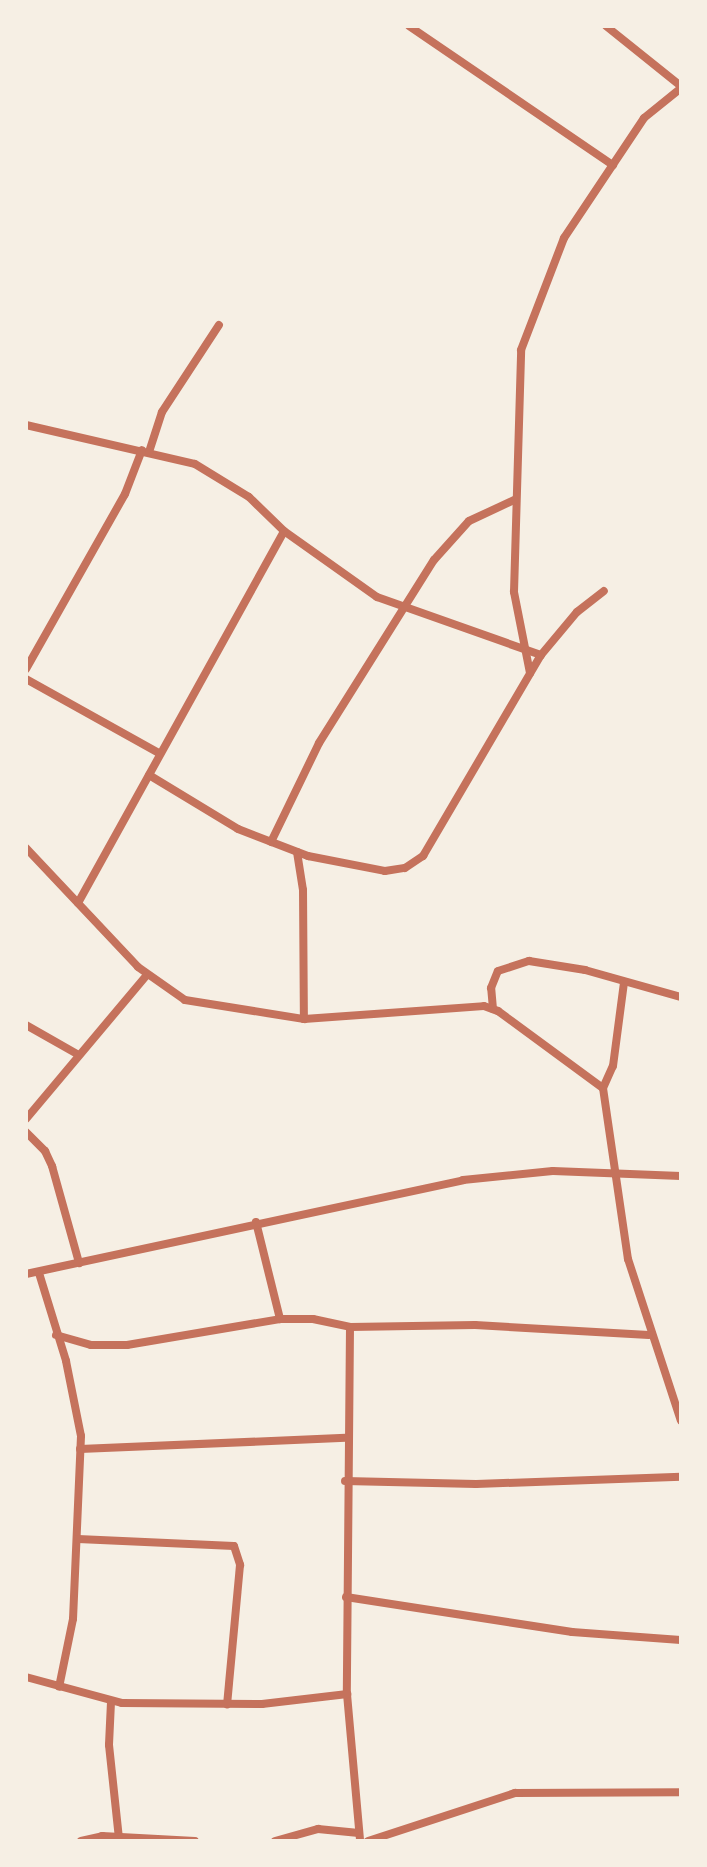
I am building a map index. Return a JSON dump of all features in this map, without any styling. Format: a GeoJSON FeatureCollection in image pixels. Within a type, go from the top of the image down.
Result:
{"type":"FeatureCollection","features":[{"type":"Feature","properties":{"kind":"street"},"geometry":{"type":"LineString","coordinates":[[409,26],[613,165]]}},
{"type":"Feature","properties":{"kind":"street"},"geometry":{"type":"LineString","coordinates":[[530,673],[522,649],[514,592],[514,500],[521,350],[564,238],[644,118],[681,87],[606,26]]}},
{"type":"Feature","properties":{"kind":"street"},"geometry":{"type":"LineString","coordinates":[[26,669],[125,494],[162,412],[219,325]]}},
{"type":"Feature","properties":{"kind":"street"},"geometry":{"type":"LineString","coordinates":[[26,425],[195,464],[222,479],[284,531],[377,597],[405,611],[541,655]]}},
{"type":"Feature","properties":{"kind":"street"},"geometry":{"type":"LineString","coordinates":[[271,842],[319,743],[456,531],[487,510],[514,500]]}},
{"type":"Feature","properties":{"kind":"street"},"geometry":{"type":"LineString","coordinates":[[78,903],[159,753],[174,737],[284,531]]}},
{"type":"Feature","properties":{"kind":"street"},"geometry":{"type":"LineString","coordinates":[[149,775],[271,842],[297,852],[385,871],[405,868],[423,856],[541,655],[577,612],[604,591]]}},
{"type":"Feature","properties":{"kind":"street"},"geometry":{"type":"LineString","coordinates":[[26,679],[159,753]]}},
{"type":"Feature","properties":{"kind":"street"},"geometry":{"type":"LineString","coordinates":[[26,848],[147,975],[185,1000],[304,1019],[440,1007],[493,1009],[603,1088]]}},
{"type":"Feature","properties":{"kind":"street"},"geometry":{"type":"LineString","coordinates":[[297,852],[303,890],[304,1019]]}},
{"type":"Feature","properties":{"kind":"street"},"geometry":{"type":"LineString","coordinates":[[493,1009],[493,978],[510,965],[545,962],[681,997]]}},
{"type":"Feature","properties":{"kind":"street"},"geometry":{"type":"LineString","coordinates":[[26,1119],[77,1054],[147,975]]}},
{"type":"Feature","properties":{"kind":"street"},"geometry":{"type":"LineString","coordinates":[[624,982],[613,1066],[603,1088],[611,1171],[649,1335],[679,1407],[681,1421]]}},
{"type":"Feature","properties":{"kind":"street"},"geometry":{"type":"LineString","coordinates":[[26,1025],[77,1054]]}},
{"type":"Feature","properties":{"kind":"street"},"geometry":{"type":"LineString","coordinates":[[26,1132],[45,1151],[52,1166],[79,1263]]}},
{"type":"Feature","properties":{"kind":"street"},"geometry":{"type":"LineString","coordinates":[[26,1274],[401,1189],[499,1174],[611,1171],[681,1176]]}},
{"type":"Feature","properties":{"kind":"street"},"geometry":{"type":"LineString","coordinates":[[256,1222],[280,1319]]}},
{"type":"Feature","properties":{"kind":"street"},"geometry":{"type":"LineString","coordinates":[[39,1273],[77,1406],[80,1449],[73,1619],[59,1687]]}},
{"type":"Feature","properties":{"kind":"street"},"geometry":{"type":"LineString","coordinates":[[56,1335],[91,1345],[127,1345],[280,1319],[313,1319],[350,1327],[475,1325],[649,1335]]}},
{"type":"Feature","properties":{"kind":"street"},"geometry":{"type":"LineString","coordinates":[[275,1841],[318,1829],[360,1837],[347,1694],[345,1481],[350,1327]]}},
{"type":"Feature","properties":{"kind":"street"},"geometry":{"type":"LineString","coordinates":[[80,1449],[346,1438]]}},
{"type":"Feature","properties":{"kind":"street"},"geometry":{"type":"LineString","coordinates":[[345,1481],[476,1484],[681,1477]]}},
{"type":"Feature","properties":{"kind":"street"},"geometry":{"type":"LineString","coordinates":[[78,1539],[234,1546],[240,1565],[227,1704]]}},
{"type":"Feature","properties":{"kind":"street"},"geometry":{"type":"LineString","coordinates":[[346,1597],[572,1632],[681,1640]]}},
{"type":"Feature","properties":{"kind":"street"},"geometry":{"type":"LineString","coordinates":[[26,1677],[111,1702],[227,1704],[347,1694]]}},
{"type":"Feature","properties":{"kind":"street"},"geometry":{"type":"LineString","coordinates":[[111,1702],[109,1745],[119,1838]]}},
{"type":"Feature","properties":{"kind":"street"},"geometry":{"type":"LineString","coordinates":[[368,1841],[515,1793],[681,1792]]}},
{"type":"Feature","properties":{"kind":"street"},"geometry":{"type":"LineString","coordinates":[[81,1841],[119,1838],[195,1841]]}}]}
